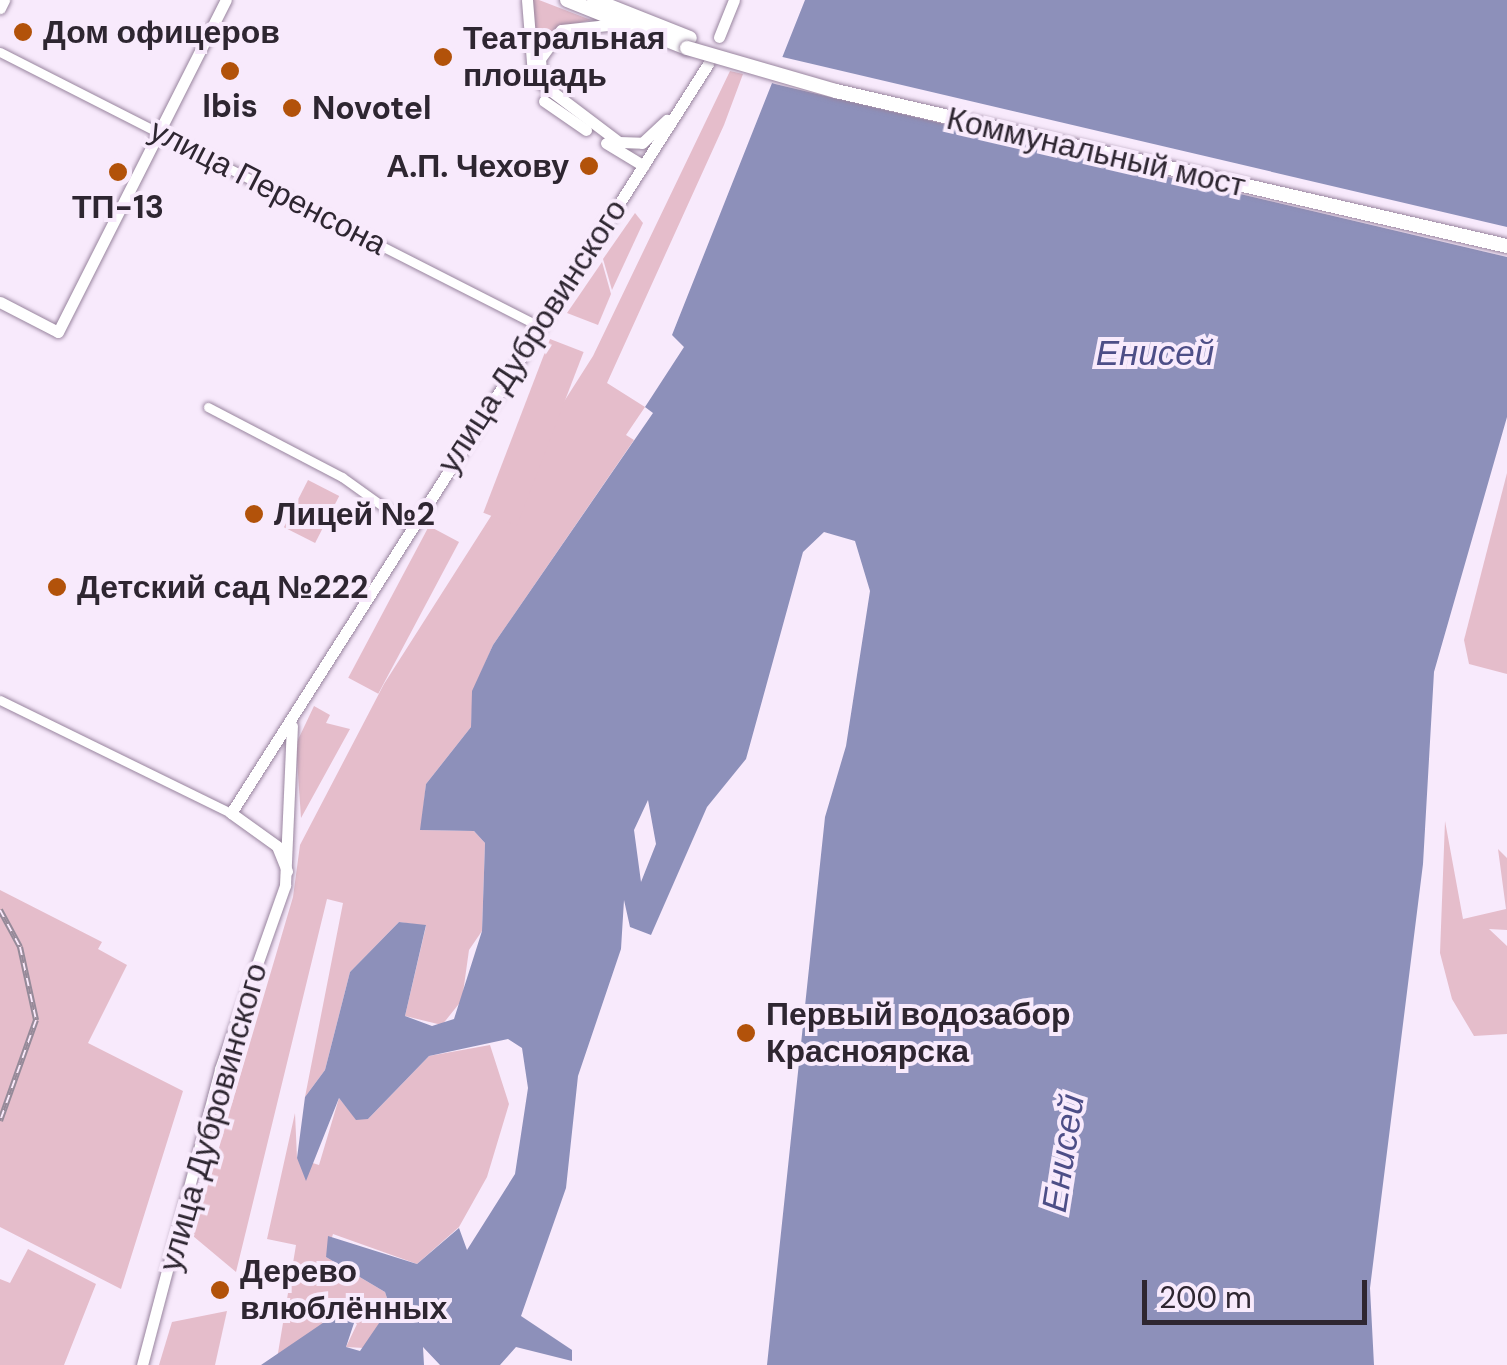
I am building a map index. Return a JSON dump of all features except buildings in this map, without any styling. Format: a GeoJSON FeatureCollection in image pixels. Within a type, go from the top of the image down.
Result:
{"type":"FeatureCollection","features":[{"type":"Feature","properties":{"kind":"highway"},"geometry":{"type":"LineString","coordinates":[[567,0],[618,24],[688,43]]}},
{"type":"Feature","properties":{"kind":"highway"},"geometry":{"type":"LineString","coordinates":[[594,0],[688,43]]}},
{"type":"Feature","properties":{"kind":"highway","name":"Коммунальный мост"},"geometry":{"type":"LineString","coordinates":[[688,43],[836,91],[1507,243]]}},
{"type":"Feature","properties":{"kind":"main road"},"geometry":{"type":"LineString","coordinates":[[0,8],[4,0]]}},
{"type":"Feature","properties":{"kind":"main road"},"geometry":{"type":"LineString","coordinates":[[0,302],[58,332],[226,0]]}},
{"type":"Feature","properties":{"kind":"main road"},"geometry":{"type":"LineString","coordinates":[[527,0],[543,100],[644,166]]}},
{"type":"Feature","properties":{"kind":"main road"},"geometry":{"type":"LineString","coordinates":[[719,37],[734,0]]}},
{"type":"Feature","properties":{"kind":"main road"},"geometry":{"type":"LineString","coordinates":[[618,24],[570,26],[552,38],[539,72],[548,94],[630,145],[688,99]]}},
{"type":"Feature","properties":{"kind":"main road","name":"улица Дубровинского"},"geometry":{"type":"LineString","coordinates":[[230,813],[536,324],[708,64]]}},
{"type":"Feature","properties":{"kind":"main road","name":"улица Дубровинского"},"geometry":{"type":"LineString","coordinates":[[142,1365],[220,1069],[287,870],[296,712]]}},
{"type":"Feature","properties":{"kind":"main road"},"geometry":{"type":"LineString","coordinates":[[230,813],[277,846],[287,870]]}},
{"type":"Feature","properties":{"kind":"street","name":"улица Перенсона"},"geometry":{"type":"LineString","coordinates":[[0,52],[536,324]]}},
{"type":"Feature","properties":{"kind":"street"},"geometry":{"type":"LineString","coordinates":[[208,407],[342,477],[408,526]]}},
{"type":"Feature","properties":{"kind":"street"},"geometry":{"type":"LineString","coordinates":[[0,700],[230,813]]}},
{"type":"Feature","properties":{"kind":"shaded area"},"geometry":{"type":"Polygon","coordinates":[[[531,0],[591,20],[556,28],[539,51],[531,0]]]}},
{"type":"Feature","properties":{"kind":"shaded area"},"geometry":{"type":"Polygon","coordinates":[[[730,71],[743,74],[724,125],[607,383],[645,407],[626,435],[634,440],[493,645],[473,691],[471,727],[426,784],[421,830],[474,831],[485,843],[482,931],[469,950],[462,1000],[442,1025],[405,1016],[426,926],[399,922],[350,972],[325,1070],[305,1097],[343,903],[327,899],[236,1272],[193,1236],[293,897],[300,845],[384,684],[593,356],[730,71]]]}},
{"type":"Feature","properties":{"kind":"shaded area"},"geometry":{"type":"Polygon","coordinates":[[[635,213],[643,223],[612,290],[603,259],[635,213]]]}},
{"type":"Feature","properties":{"kind":"shaded area"},"geometry":{"type":"Polygon","coordinates":[[[602,262],[611,294],[598,325],[567,313],[602,262]]]}},
{"type":"Feature","properties":{"kind":"shaded area"},"geometry":{"type":"Polygon","coordinates":[[[550,339],[584,352],[517,526],[483,513],[550,339]]]}},
{"type":"Feature","properties":{"kind":"shaded area"},"geometry":{"type":"Polygon","coordinates":[[[1507,473],[1507,674],[1469,664],[1464,640],[1507,473]]]}},
{"type":"Feature","properties":{"kind":"shaded area"},"geometry":{"type":"Polygon","coordinates":[[[308,480],[339,496],[315,543],[284,527],[308,480]]]}},
{"type":"Feature","properties":{"kind":"shaded area"},"geometry":{"type":"Polygon","coordinates":[[[429,526],[459,542],[378,694],[348,678],[429,526]]]}},
{"type":"Feature","properties":{"kind":"shaded area"},"geometry":{"type":"Polygon","coordinates":[[[314,706],[330,715],[326,723],[350,729],[301,818],[296,744],[314,706]]]}},
{"type":"Feature","properties":{"kind":"shaded area"},"geometry":{"type":"Polygon","coordinates":[[[1445,821],[1463,919],[1506,909],[1498,849],[1507,858],[1507,930],[1489,929],[1507,946],[1507,1034],[1474,1036],[1452,999],[1440,953],[1445,821]]]}},
{"type":"Feature","properties":{"kind":"shaded area"},"geometry":{"type":"Polygon","coordinates":[[[0,890],[102,942],[98,949],[127,965],[88,1043],[183,1091],[121,1289],[0,1227],[0,890]]]}},
{"type":"Feature","properties":{"kind":"shaded area"},"geometry":{"type":"Polygon","coordinates":[[[490,1045],[509,1104],[487,1177],[459,1227],[417,1264],[333,1234],[326,1257],[385,1292],[390,1307],[364,1348],[346,1347],[357,1324],[340,1312],[277,1359],[296,1245],[267,1239],[295,1113],[297,1158],[319,1165],[339,1098],[356,1119],[368,1119],[429,1056],[490,1045]]]}},
{"type":"Feature","properties":{"kind":"shaded area"},"geometry":{"type":"Polygon","coordinates":[[[28,1249],[96,1284],[64,1365],[0,1365],[0,1279],[10,1283],[28,1249]]]}},
{"type":"Feature","properties":{"kind":"shaded area"},"geometry":{"type":"Polygon","coordinates":[[[227,1311],[215,1365],[159,1365],[172,1322],[227,1311]]]}},
{"type":"Feature","properties":{"kind":"water","name":"Енисей"},"geometry":{"type":"Polygon","coordinates":[[[805,0],[1507,0],[1507,417],[1434,672],[1423,864],[1370,1288],[1374,1365],[767,1365],[825,817],[846,746],[870,591],[855,541],[824,532],[803,552],[746,759],[707,807],[651,935],[630,927],[624,900],[621,949],[578,1076],[566,1188],[521,1316],[572,1350],[572,1361],[516,1347],[500,1365],[440,1365],[423,1347],[424,1365],[261,1365],[339,1312],[356,1317],[346,1347],[360,1351],[390,1307],[385,1292],[326,1257],[328,1236],[417,1264],[459,1228],[467,1250],[515,1174],[528,1088],[522,1048],[508,1039],[429,1056],[368,1119],[356,1120],[339,1098],[306,1181],[297,1158],[305,1097],[325,1070],[350,972],[399,922],[426,925],[405,1016],[432,1026],[454,1019],[482,931],[485,843],[474,831],[420,830],[426,784],[471,727],[472,691],[493,645],[653,413],[645,407],[684,347],[672,335],[805,0]],[[648,800],[634,830],[641,882],[656,844],[648,800]]]}},
{"type":"Feature","properties":{"kind":"pier"},"geometry":{"type":"Polygon","coordinates":[[[774,55],[1507,227],[1507,257],[775,84],[763,80],[774,55]]]}},
{"type":"Feature","properties":{"kind":"railway"},"geometry":{"type":"LineString","coordinates":[[0,910],[20,947],[36,1020],[0,1121]]}},
{"type":"Feature","properties":{"kind":"place","name":"Дом офицеров"},"geometry":{"type":"Point","coordinates":[23,32]}},
{"type":"Feature","properties":{"kind":"place","name":"Театральная площадь"},"geometry":{"type":"Point","coordinates":[443,57]}},
{"type":"Feature","properties":{"kind":"place","name":"Ibis"},"geometry":{"type":"Point","coordinates":[230,71]}},
{"type":"Feature","properties":{"kind":"place","name":"Novotel"},"geometry":{"type":"Point","coordinates":[292,108]}},
{"type":"Feature","properties":{"kind":"place","name":"А.П. Чехову"},"geometry":{"type":"Point","coordinates":[589,166]}},
{"type":"Feature","properties":{"kind":"place","name":"ТП-13"},"geometry":{"type":"Point","coordinates":[118,172]}},
{"type":"Feature","properties":{"kind":"place","name":"Лицей №2"},"geometry":{"type":"Point","coordinates":[254,514]}},
{"type":"Feature","properties":{"kind":"place","name":"Детский сад №222"},"geometry":{"type":"Point","coordinates":[57,587]}},
{"type":"Feature","properties":{"kind":"place","name":"Первый водозабор Красноярска"},"geometry":{"type":"Point","coordinates":[746,1033]}},
{"type":"Feature","properties":{"kind":"place","name":"Дерево влюблённых"},"geometry":{"type":"Point","coordinates":[220,1290]}}]}
